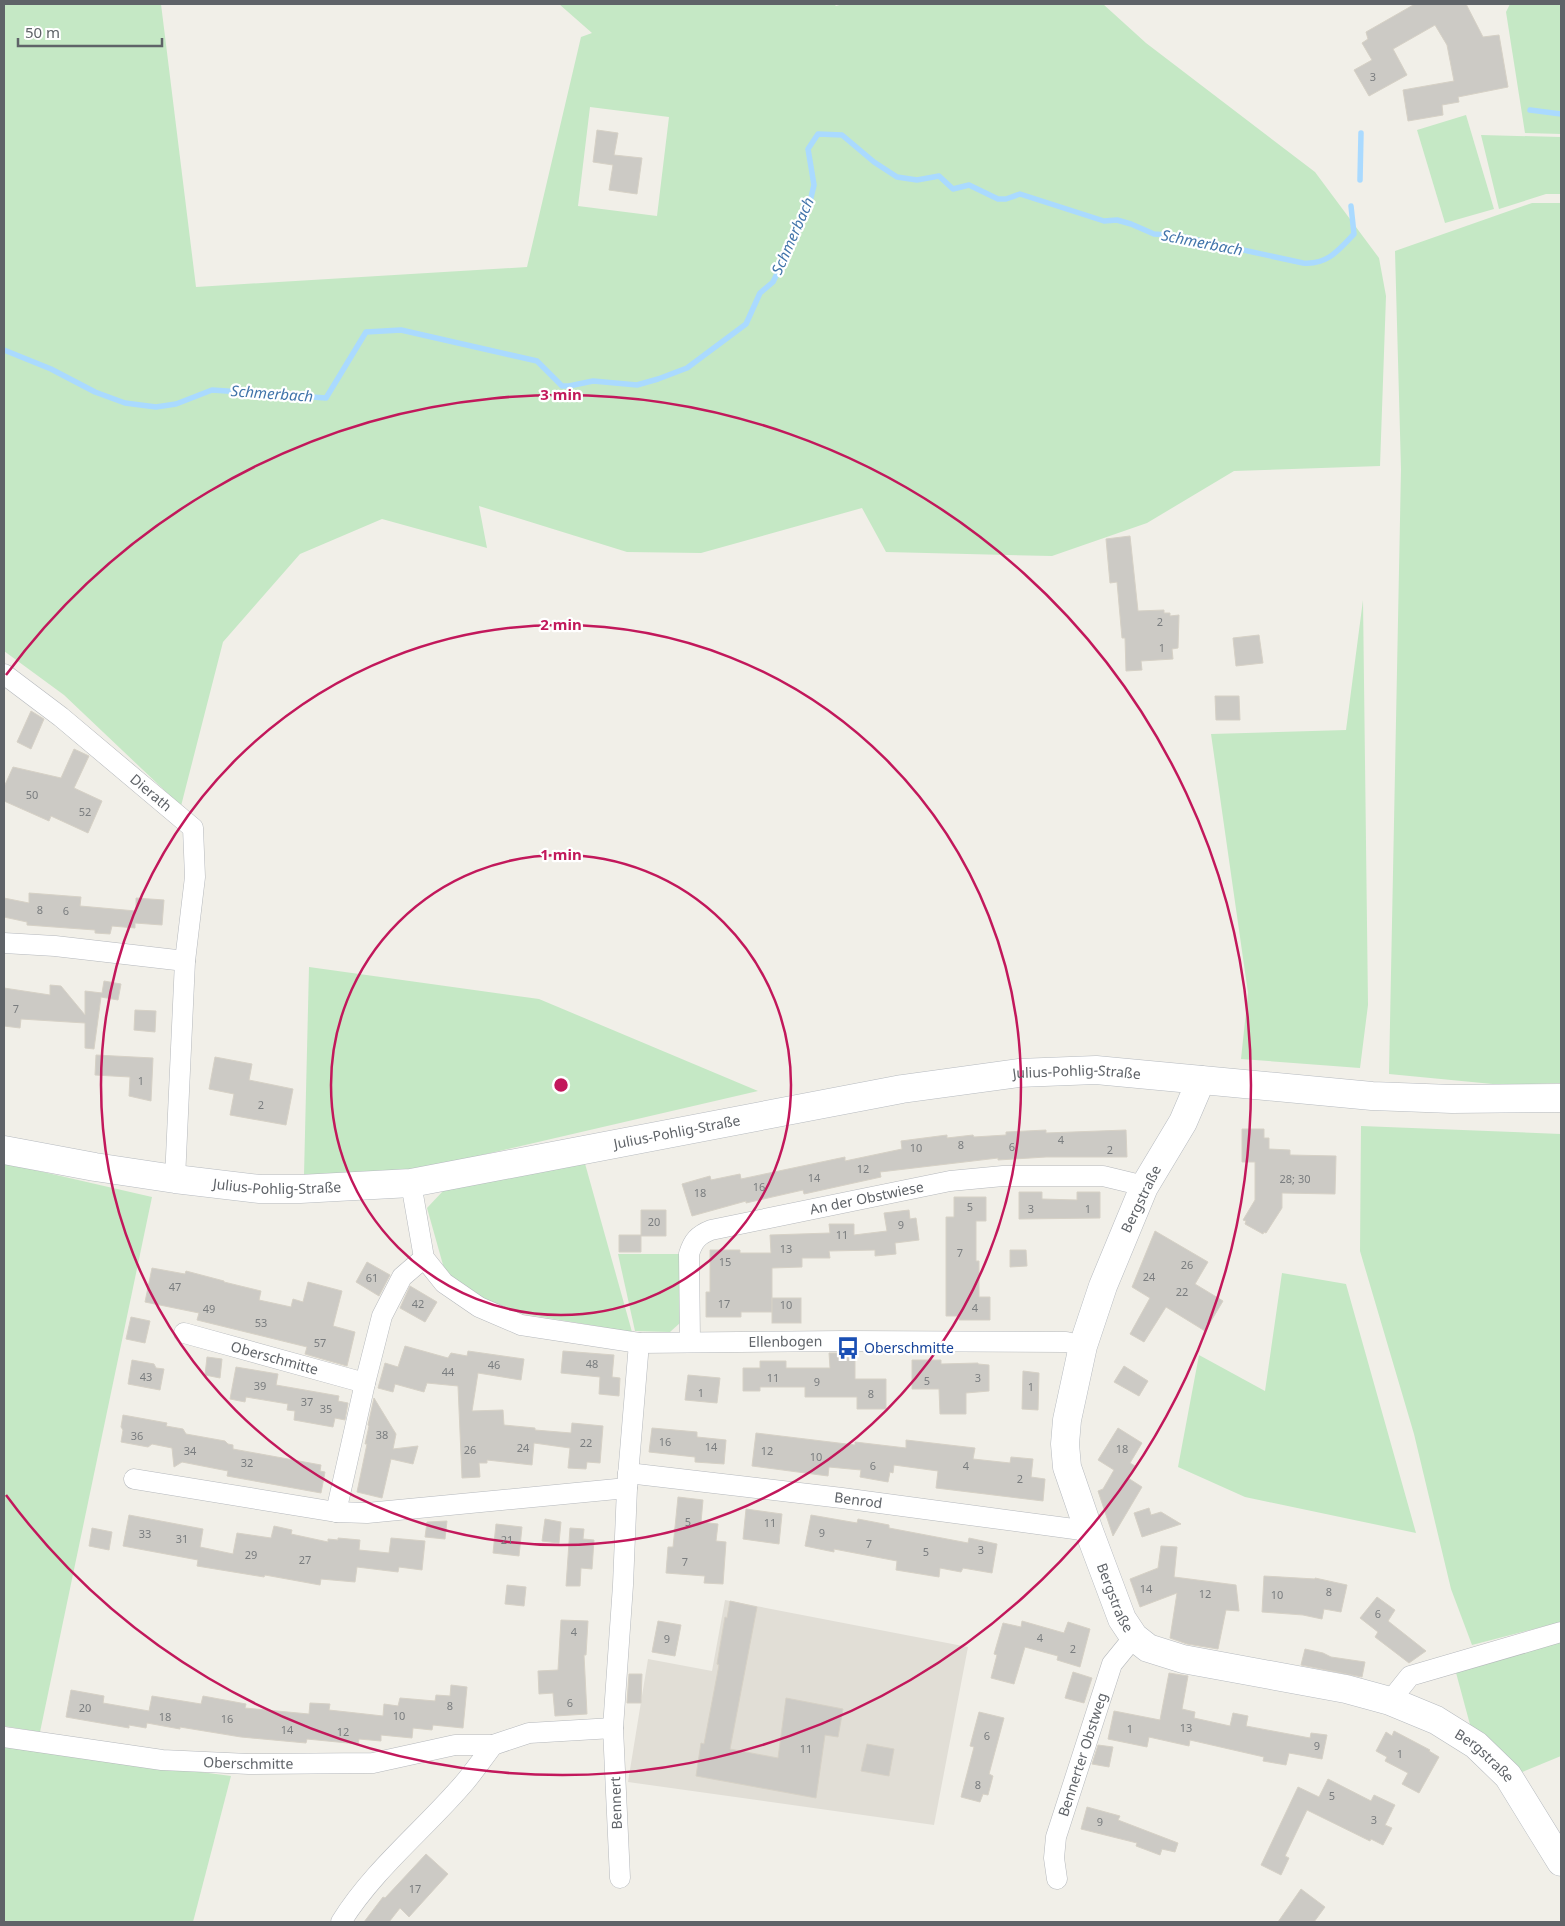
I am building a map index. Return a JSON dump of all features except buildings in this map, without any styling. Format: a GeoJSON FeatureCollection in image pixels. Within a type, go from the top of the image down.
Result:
{"type":"FeatureCollection","features":[{"type":"Feature","properties":{"kind":"street","name":"Dierath"},"geometry":{"type":"LineString","coordinates":[[4,674],[61,717],[193,828],[195,877],[185,961],[175,1179]]}},
{"type":"Feature","properties":{"kind":"street"},"geometry":{"type":"LineString","coordinates":[[4,942],[185,961]]}},
{"type":"Feature","properties":{"kind":"street","name":"Julius-Pohlig-Straße"},"geometry":{"type":"LineString","coordinates":[[4,1150],[95,1168],[175,1179],[260,1189],[300,1189],[411,1183],[902,1089],[1008,1075],[1096,1070],[1352,1094],[1452,1100],[1561,1098]]}},
{"type":"Feature","properties":{"kind":"street","name":"Bergstraße"},"geometry":{"type":"LineString","coordinates":[[1201,1080],[1183,1122],[1144,1187],[1103,1286],[1083,1346],[1067,1420],[1064,1444],[1068,1467],[1089,1531],[1122,1619],[1134,1637],[1148,1648],[1183,1659],[1346,1689],[1390,1701],[1436,1720],[1476,1745],[1508,1776],[1561,1862]]}},
{"type":"Feature","properties":{"kind":"street","name":"An der Obstwiese"},"geometry":{"type":"LineString","coordinates":[[690,1342],[689,1254],[693,1242],[701,1234],[711,1230],[950,1181],[1003,1176],[1103,1176],[1144,1187]]}},
{"type":"Feature","properties":{"kind":"street"},"geometry":{"type":"LineString","coordinates":[[411,1183],[424,1258],[444,1283],[479,1307],[521,1325],[639,1343],[628,1481],[613,1728]]}},
{"type":"Feature","properties":{"kind":"street"},"geometry":{"type":"LineString","coordinates":[[336,1512],[382,1316],[402,1277],[424,1258]]}},
{"type":"Feature","properties":{"kind":"street","name":"Oberschmitte"},"geometry":{"type":"LineString","coordinates":[[184,1333],[365,1383]]}},
{"type":"Feature","properties":{"kind":"street","name":"Ellenbogen"},"geometry":{"type":"LineString","coordinates":[[639,1343],[1056,1342],[1083,1346]]}},
{"type":"Feature","properties":{"kind":"street"},"geometry":{"type":"LineString","coordinates":[[134,1479],[336,1512],[367,1513],[628,1481]]}},
{"type":"Feature","properties":{"kind":"street","name":"Benrod"},"geometry":{"type":"LineString","coordinates":[[628,1481],[842,1498],[1089,1531]]}},
{"type":"Feature","properties":{"kind":"street"},"geometry":{"type":"LineString","coordinates":[[1390,1701],[1410,1676],[1561,1632]]}},
{"type":"Feature","properties":{"kind":"street","name":"Bennerter Obstweg"},"geometry":{"type":"LineString","coordinates":[[1057,1879],[1054,1858],[1056,1837],[1112,1664],[1134,1637]]}},
{"type":"Feature","properties":{"kind":"street","name":"Oberschmitte"},"geometry":{"type":"LineString","coordinates":[[4,1737],[162,1760],[249,1764],[373,1763],[455,1745],[493,1745],[529,1733],[613,1728]]}},
{"type":"Feature","properties":{"kind":"street","name":"Bennert"},"geometry":{"type":"LineString","coordinates":[[613,1728],[620,1878]]}},
{"type":"Feature","properties":{"kind":"street"},"geometry":{"type":"LineString","coordinates":[[341,1922],[350,1908],[397,1854],[465,1782],[493,1745]]}},
{"type":"Feature","properties":{"kind":"shaded area"},"geometry":{"type":"Polygon","coordinates":[[[725,1600],[968,1647],[934,1825],[628,1782],[648,1659],[712,1671],[725,1600]]]}},
{"type":"Feature","properties":{"kind":"green space"},"geometry":{"type":"Polygon","coordinates":[[[4,4],[161,4],[196,287],[527,267],[581,37],[592,33],[559,4],[834,4],[836,6],[843,4],[1103,4],[1146,43],[1315,172],[1379,258],[1386,296],[1380,466],[1234,471],[1147,523],[1052,556],[886,552],[862,508],[701,553],[627,552],[479,506],[487,548],[382,519],[300,554],[223,642],[181,806],[64,695],[4,651],[4,4]],[[590,107],[578,206],[657,216],[669,117],[590,107]]]}},
{"type":"Feature","properties":{"kind":"green space"},"geometry":{"type":"Polygon","coordinates":[[[1510,4],[1561,4],[1561,134],[1525,133],[1506,12],[1510,4]]]}},
{"type":"Feature","properties":{"kind":"green space"},"geometry":{"type":"Polygon","coordinates":[[[1466,115],[1494,209],[1445,223],[1417,130],[1466,115]]]}},
{"type":"Feature","properties":{"kind":"green space"},"geometry":{"type":"Polygon","coordinates":[[[1481,135],[1561,137],[1561,194],[1546,194],[1499,209],[1481,135]]]}},
{"type":"Feature","properties":{"kind":"green space"},"geometry":{"type":"Polygon","coordinates":[[[1532,203],[1561,203],[1561,1083],[1503,1085],[1389,1074],[1401,469],[1395,251],[1532,203]]]}},
{"type":"Feature","properties":{"kind":"green space"},"geometry":{"type":"Polygon","coordinates":[[[1363,600],[1368,1005],[1360,1068],[1241,1059],[1248,993],[1211,734],[1346,730],[1363,600]]]}},
{"type":"Feature","properties":{"kind":"green space"},"geometry":{"type":"Polygon","coordinates":[[[309,967],[539,999],[758,1091],[413,1171],[304,1175],[309,967]]]}},
{"type":"Feature","properties":{"kind":"green space"},"geometry":{"type":"Polygon","coordinates":[[[1361,1126],[1561,1134],[1561,1622],[1472,1645],[1451,1589],[1414,1434],[1360,1251],[1361,1126]]]}},
{"type":"Feature","properties":{"kind":"green space"},"geometry":{"type":"Polygon","coordinates":[[[584,1160],[632,1332],[518,1313],[485,1299],[445,1272],[427,1208],[443,1191],[584,1160]]]}},
{"type":"Feature","properties":{"kind":"green space"},"geometry":{"type":"Polygon","coordinates":[[[4,1163],[152,1197],[40,1732],[4,1726],[4,1163]]]}},
{"type":"Feature","properties":{"kind":"green space"},"geometry":{"type":"Polygon","coordinates":[[[618,1254],[683,1254],[681,1322],[670,1332],[635,1331],[618,1254]]]}},
{"type":"Feature","properties":{"kind":"green space"},"geometry":{"type":"Polygon","coordinates":[[[1282,1273],[1346,1284],[1416,1533],[1245,1497],[1178,1467],[1199,1355],[1265,1391],[1282,1273]]]}},
{"type":"Feature","properties":{"kind":"green space"},"geometry":{"type":"Polygon","coordinates":[[[1561,1642],[1561,1756],[1515,1775],[1472,1732],[1455,1669],[1561,1642]]]}},
{"type":"Feature","properties":{"kind":"green space"},"geometry":{"type":"Polygon","coordinates":[[[4,1746],[231,1776],[193,1922],[4,1922],[4,1746]]]}},
{"type":"Feature","properties":{"kind":"waterway","name":"Schmerbach"},"geometry":{"type":"LineString","coordinates":[[1530,110],[1561,114]]}},
{"type":"Feature","properties":{"kind":"waterway","name":"Schmerbach"},"geometry":{"type":"LineString","coordinates":[[1360,180],[1361,133]]}},
{"type":"Feature","properties":{"kind":"waterway","name":"Schmerbach"},"geometry":{"type":"LineString","coordinates":[[4,350],[51,369],[95,392],[125,403],[156,407],[176,404],[212,390],[326,398],[366,332],[401,330],[537,361],[562,386],[593,381],[637,385],[687,368],[746,324],[760,293],[773,282],[808,210],[814,185],[808,149],[818,134],[842,135],[874,162],[897,177],[917,180],[939,176],[953,189],[969,185],[998,199],[1006,199],[1020,194],[1104,221],[1117,220],[1131,224],[1154,234],[1179,236],[1303,263],[1319,262],[1332,256],[1354,234],[1351,206]]}},
{"type":"Feature","properties":{"kind":"place","name":"Oberschmitte"},"geometry":{"type":"Point","coordinates":[848,1348]}}]}
